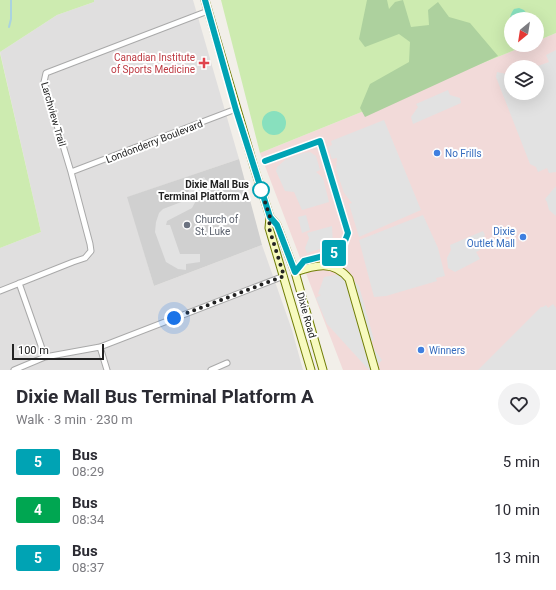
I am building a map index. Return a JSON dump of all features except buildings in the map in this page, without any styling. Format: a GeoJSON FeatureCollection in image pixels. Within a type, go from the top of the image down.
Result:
{"type":"FeatureCollection","features":[{"type":"Feature","properties":{"kind":"main road","name":"Dixie Road"},"geometry":{"type":"LineString","coordinates":[[205,0],[236,110],[270,217],[269,228],[311,370]]}},
{"type":"Feature","properties":{"kind":"main road","name":"Dixie Road"},"geometry":{"type":"LineString","coordinates":[[270,217],[277,225],[295,272],[323,370]]}},
{"type":"Feature","properties":{"kind":"main road"},"geometry":{"type":"LineString","coordinates":[[295,272],[312,266],[329,266],[343,272],[349,279],[375,370]]}},
{"type":"Feature","properties":{"kind":"street","name":"Larchview Trail"},"geometry":{"type":"LineString","coordinates":[[19,283],[73,262],[83,260],[90,253],[90,244],[71,172],[44,82],[46,73],[208,11]]}},
{"type":"Feature","properties":{"kind":"street","name":"Londonderry Boulevard"},"geometry":{"type":"LineString","coordinates":[[71,172],[236,110]]}},
{"type":"Feature","properties":{"kind":"street"},"geometry":{"type":"LineString","coordinates":[[14,370],[45,357],[100,347],[284,276]]}},
{"type":"Feature","properties":{"kind":"street"},"geometry":{"type":"LineString","coordinates":[[0,291],[19,283],[45,357]]}},
{"type":"Feature","properties":{"kind":"street"},"geometry":{"type":"LineString","coordinates":[[100,347],[107,370]]}},
{"type":"Feature","properties":{"kind":"street"},"geometry":{"type":"LineString","coordinates":[[211,370],[227,363]]}},
{"type":"Feature","properties":{"kind":"shaded area"},"geometry":{"type":"Polygon","coordinates":[[[94,0],[193,0],[239,159],[128,197],[154,286],[262,245],[292,330],[303,370],[0,370],[0,248],[41,232],[0,52],[57,15],[94,2],[94,0]]]}},
{"type":"Feature","properties":{"kind":"shaded area","name":"Dixie Outlet Mall"},"geometry":{"type":"Polygon","coordinates":[[[556,33],[556,370],[343,370],[260,153],[510,52],[544,52],[544,38],[556,33]]]}},
{"type":"Feature","properties":{"kind":"shaded area"},"geometry":{"type":"Polygon","coordinates":[[[556,50],[556,172],[549,173],[547,168],[538,172],[536,167],[530,164],[505,100],[544,100],[544,64],[549,62],[546,55],[556,50]]]}},
{"type":"Feature","properties":{"kind":"shaded area"},"geometry":{"type":"Polygon","coordinates":[[[497,72],[504,74],[504,97],[496,77],[497,72]]]}},
{"type":"Feature","properties":{"kind":"shaded area"},"geometry":{"type":"Polygon","coordinates":[[[448,90],[450,95],[460,98],[461,103],[413,124],[411,117],[418,107],[416,104],[448,90]]]}},
{"type":"Feature","properties":{"kind":"shaded area"},"geometry":{"type":"Polygon","coordinates":[[[384,120],[421,210],[359,237],[349,204],[352,203],[344,193],[336,169],[337,158],[332,159],[328,147],[332,145],[331,141],[384,120]]]}},
{"type":"Feature","properties":{"kind":"shaded area"},"geometry":{"type":"Polygon","coordinates":[[[310,152],[316,156],[320,170],[316,172],[323,178],[329,202],[302,210],[294,192],[285,191],[276,171],[277,167],[285,160],[310,152]]]}},
{"type":"Feature","properties":{"kind":"shaded area"},"geometry":{"type":"Polygon","coordinates":[[[239,159],[262,245],[154,286],[127,197],[239,159]]]}},
{"type":"Feature","properties":{"kind":"shaded area"},"geometry":{"type":"Polygon","coordinates":[[[204,177],[211,188],[199,195],[192,208],[167,221],[166,225],[170,225],[180,254],[200,254],[200,262],[186,264],[186,270],[178,269],[166,262],[155,232],[156,222],[159,213],[163,209],[184,201],[190,188],[204,177]]]}},
{"type":"Feature","properties":{"kind":"shaded area"},"geometry":{"type":"Polygon","coordinates":[[[556,186],[556,216],[549,210],[545,199],[556,186]]]}},
{"type":"Feature","properties":{"kind":"shaded area"},"geometry":{"type":"Polygon","coordinates":[[[306,215],[310,230],[302,233],[298,217],[306,215]]]}},
{"type":"Feature","properties":{"kind":"shaded area"},"geometry":{"type":"Polygon","coordinates":[[[423,215],[438,248],[445,276],[436,278],[437,281],[386,296],[374,297],[359,240],[423,215]]]}},
{"type":"Feature","properties":{"kind":"shaded area"},"geometry":{"type":"Polygon","coordinates":[[[332,226],[333,245],[307,253],[305,248],[309,238],[307,233],[332,226]]]}},
{"type":"Feature","properties":{"kind":"shaded area"},"geometry":{"type":"Polygon","coordinates":[[[483,231],[485,235],[478,245],[480,250],[476,252],[480,259],[455,272],[448,268],[447,258],[451,250],[450,245],[483,231]]]}},
{"type":"Feature","properties":{"kind":"shaded area"},"geometry":{"type":"Polygon","coordinates":[[[346,273],[359,286],[374,340],[369,342],[382,360],[373,370],[369,370],[327,324],[316,298],[321,295],[318,294],[324,277],[346,273]]]}},
{"type":"Feature","properties":{"kind":"shaded area"},"geometry":{"type":"Polygon","coordinates":[[[553,304],[556,308],[556,370],[478,370],[541,307],[546,305],[548,308],[553,304]]]}},
{"type":"Feature","properties":{"kind":"green space"},"geometry":{"type":"Polygon","coordinates":[[[0,0],[94,0],[94,2],[57,15],[0,52],[0,0]]]}},
{"type":"Feature","properties":{"kind":"green space"},"geometry":{"type":"Polygon","coordinates":[[[221,0],[556,0],[556,33],[544,38],[544,12],[504,12],[504,52],[510,52],[260,153],[221,0]]]}},
{"type":"Feature","properties":{"kind":"green space"},"geometry":{"type":"Polygon","coordinates":[[[367,0],[387,0],[389,9],[395,2],[403,0],[411,27],[429,25],[428,10],[438,2],[449,17],[470,23],[498,56],[365,117],[360,108],[370,84],[409,62],[410,42],[399,34],[365,47],[359,39],[367,0]]]}},
{"type":"Feature","properties":{"kind":"green space"},"geometry":{"type":"Polygon","coordinates":[[[519,8],[526,12],[512,12],[514,9],[519,8]]]}},
{"type":"Feature","properties":{"kind":"green space"},"geometry":{"type":"Polygon","coordinates":[[[0,53],[41,232],[0,248],[0,53]]]}},
{"type":"Feature","properties":{"kind":"green space"},"geometry":{"type":"Polygon","coordinates":[[[274,111],[283,114],[286,123],[283,132],[274,135],[265,132],[262,123],[265,114],[274,111]]]}},
{"type":"Feature","properties":{"kind":"waterway"},"geometry":{"type":"LineString","coordinates":[[9,27],[11,19],[11,0]]}},
{"type":"Feature","properties":{"kind":"bus line","name":"5"},"geometry":{"type":"LineString","coordinates":[[205,0],[236,110],[270,217],[277,225],[295,272],[304,261],[335,253],[342,249],[348,233],[320,141],[265,161]]}},
{"type":"Feature","properties":{"kind":"place","name":"Canadian Institute of Sports Medicine"},"geometry":{"type":"Point","coordinates":[204,63]}},
{"type":"Feature","properties":{"kind":"place","name":"No Frills"},"geometry":{"type":"Point","coordinates":[437,153]}},
{"type":"Feature","properties":{"kind":"place","name":"Dixie Mall Bus Terminal Platform A"},"geometry":{"type":"Point","coordinates":[261,190]}},
{"type":"Feature","properties":{"kind":"place","name":"Church of St. Luke"},"geometry":{"type":"Point","coordinates":[187,225]}},
{"type":"Feature","properties":{"kind":"place","name":"Dixie Outlet Mall"},"geometry":{"type":"Point","coordinates":[523,237]}},
{"type":"Feature","properties":{"kind":"place","name":"Winners"},"geometry":{"type":"Point","coordinates":[421,350]}},
{"type":"Feature","properties":{"kind":"route"},"geometry":{"type":"LineString","coordinates":[[174,318],[284,276],[269,228],[270,217],[261,190]]}}]}
